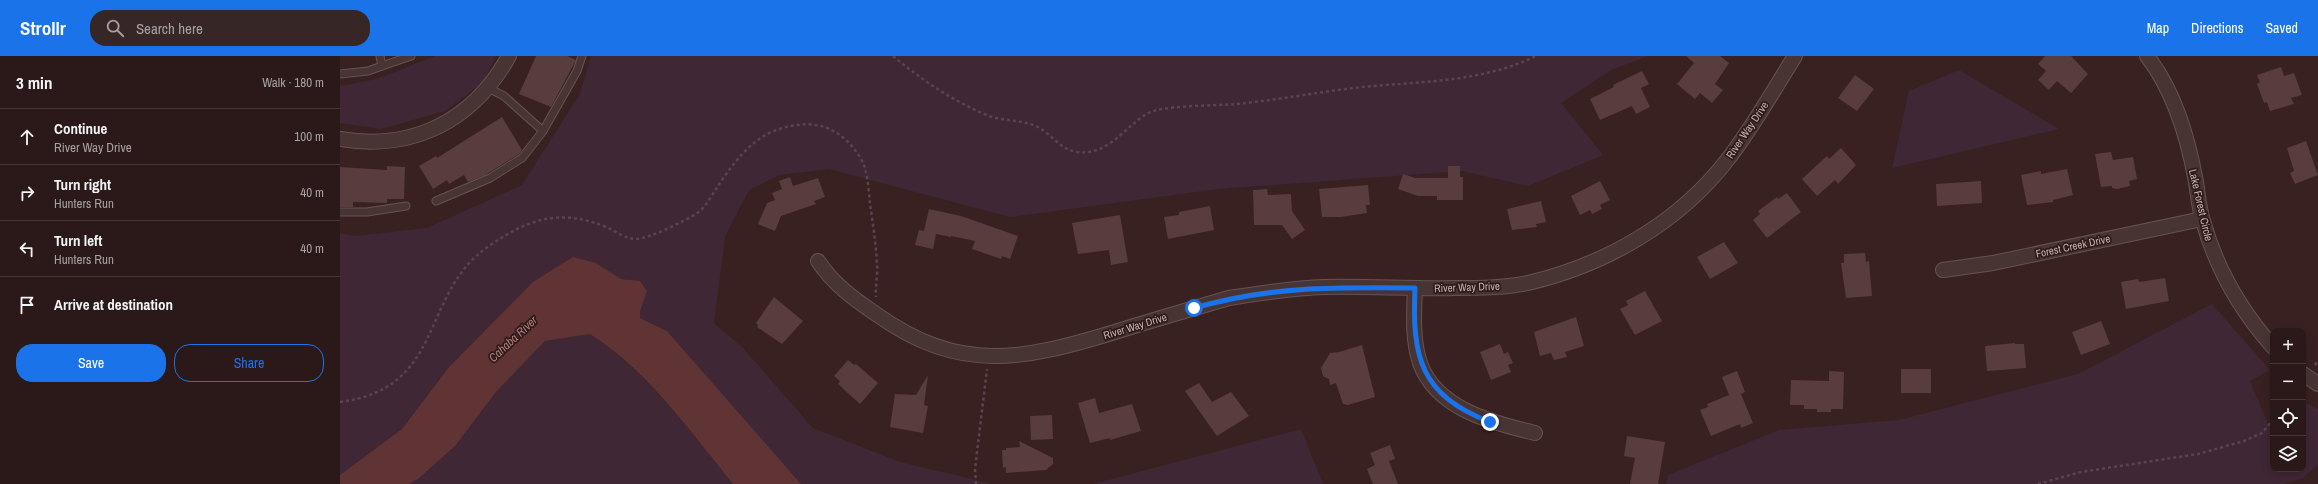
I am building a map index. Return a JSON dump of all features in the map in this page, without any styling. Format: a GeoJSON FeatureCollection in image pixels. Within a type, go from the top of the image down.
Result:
{"type":"FeatureCollection","features":[{"type":"Feature","properties":{"kind":"street"},"geometry":{"type":"LineString","coordinates":[[340,139],[363,143],[390,142],[432,131],[464,112],[488,88],[510,56]]}},
{"type":"Feature","properties":{"kind":"street","name":"River Way Drive"},"geometry":{"type":"LineString","coordinates":[[818,261],[826,273],[854,298],[909,335],[954,352],[988,356],[1024,356],[1047,351],[1222,300],[1258,293],[1324,287],[1491,287],[1526,283],[1585,265],[1610,254],[1666,221],[1692,198],[1728,160],[1795,56]]}},
{"type":"Feature","properties":{"kind":"street","name":"Lake Forest Circle"},"geometry":{"type":"LineString","coordinates":[[2147,56],[2172,96],[2196,180],[2202,219],[2211,247],[2238,300],[2251,320],[2270,343]]}},
{"type":"Feature","properties":{"kind":"street","name":"Forest Creek Drive"},"geometry":{"type":"LineString","coordinates":[[1943,270],[1993,263],[2202,219]]}},
{"type":"Feature","properties":{"kind":"street"},"geometry":{"type":"LineString","coordinates":[[1415,288],[1416,344],[1421,364],[1435,386],[1457,406],[1473,415],[1495,424],[1535,432]]}},
{"type":"Feature","properties":{"kind":"street"},"geometry":{"type":"LineString","coordinates":[[2306,376],[2318,384]]}},
{"type":"Feature","properties":{"kind":"lane"},"geometry":{"type":"LineString","coordinates":[[380,56],[382,66]]}},
{"type":"Feature","properties":{"kind":"lane"},"geometry":{"type":"LineString","coordinates":[[340,74],[368,71],[411,56]]}},
{"type":"Feature","properties":{"kind":"lane"},"geometry":{"type":"LineString","coordinates":[[436,201],[490,178],[522,158],[543,131],[578,70],[582,56]]}},
{"type":"Feature","properties":{"kind":"lane"},"geometry":{"type":"LineString","coordinates":[[488,88],[504,96],[543,131]]}},
{"type":"Feature","properties":{"kind":"lane"},"geometry":{"type":"LineString","coordinates":[[340,212],[367,212],[406,206]]}},
{"type":"Feature","properties":{"kind":"path"},"geometry":{"type":"LineString","coordinates":[[893,56],[918,77],[949,98],[991,116],[1023,121],[1039,127],[1065,148],[1078,152],[1091,151],[1118,140],[1144,116],[1157,110],[1240,103],[1355,88],[1463,79],[1493,72],[1536,56]]}},
{"type":"Feature","properties":{"kind":"path"},"geometry":{"type":"LineString","coordinates":[[340,402],[370,396],[402,375],[422,350],[454,280],[467,265],[486,248],[508,233],[540,218],[561,218],[586,221],[635,239],[648,237],[697,214],[708,203],[737,161],[757,140],[769,134],[808,124],[822,126],[836,132],[846,140],[865,167],[877,266],[876,301]]}},
{"type":"Feature","properties":{"kind":"path"},"geometry":{"type":"LineString","coordinates":[[976,484],[988,356]]}},
{"type":"Feature","properties":{"kind":"path"},"geometry":{"type":"LineString","coordinates":[[2038,484],[2081,472],[2198,454],[2244,441],[2262,432],[2270,423]]}},
{"type":"Feature","properties":{"kind":"shaded area"},"geometry":{"type":"Polygon","coordinates":[[[435,56],[496,56],[483,82],[445,111],[381,129],[340,123],[340,86],[377,79],[435,56]]]}},
{"type":"Feature","properties":{"kind":"shaded area"},"geometry":{"type":"Polygon","coordinates":[[[591,56],[1648,56],[1611,70],[1561,103],[1603,155],[1528,186],[1462,171],[1218,189],[1010,217],[829,169],[779,175],[749,190],[725,237],[714,323],[743,348],[813,428],[900,462],[993,484],[801,484],[667,331],[640,318],[640,311],[647,291],[640,281],[621,279],[596,263],[533,282],[449,367],[402,429],[340,475],[340,233],[355,236],[427,228],[522,185],[580,94],[591,56]]]}},
{"type":"Feature","properties":{"kind":"shaded area"},"geometry":{"type":"Polygon","coordinates":[[[1959,70],[2059,129],[1892,168],[1909,91],[1959,70]]]}},
{"type":"Feature","properties":{"kind":"shaded area"},"geometry":{"type":"Polygon","coordinates":[[[2212,304],[2270,370],[2250,381],[2270,429],[2270,472],[2306,472],[2306,403],[2318,409],[2318,464],[2303,478],[2284,484],[1666,484],[1668,475],[1779,430],[1899,420],[2078,374],[2212,304]]]}},
{"type":"Feature","properties":{"kind":"shaded area"},"geometry":{"type":"Polygon","coordinates":[[[590,334],[611,349],[649,384],[684,423],[733,484],[409,484],[418,479],[455,446],[496,392],[545,341],[590,334]]]}},
{"type":"Feature","properties":{"kind":"shaded area"},"geometry":{"type":"Polygon","coordinates":[[[1301,429],[1323,484],[1093,484],[1301,429]]]}},
{"type":"Feature","properties":{"kind":"water","name":"Cahaba River"},"geometry":{"type":"Polygon","coordinates":[[[573,257],[596,263],[621,279],[640,281],[647,291],[640,311],[640,318],[667,331],[801,484],[733,484],[684,423],[649,384],[611,349],[590,334],[545,341],[496,392],[455,446],[418,479],[409,484],[340,484],[340,475],[402,429],[449,367],[533,282],[573,257]]]}},
{"type":"Feature","properties":{"kind":"building"},"geometry":{"type":"Polygon","coordinates":[[[536,56],[567,56],[576,60],[551,107],[519,94],[536,56]]]}},
{"type":"Feature","properties":{"kind":"building"},"geometry":{"type":"Polygon","coordinates":[[[1686,56],[1720,56],[1729,63],[1715,84],[1723,90],[1712,103],[1700,93],[1695,99],[1677,84],[1694,63],[1686,56]]]}},
{"type":"Feature","properties":{"kind":"building"},"geometry":{"type":"Polygon","coordinates":[[[2045,56],[2071,56],[2088,74],[2071,93],[2057,81],[2049,90],[2038,80],[2046,71],[2038,64],[2045,56]]]}},
{"type":"Feature","properties":{"kind":"building"},"geometry":{"type":"Polygon","coordinates":[[[2281,67],[2284,76],[2294,73],[2302,95],[2291,98],[2294,104],[2270,111],[2267,102],[2264,103],[2257,84],[2260,82],[2257,75],[2281,67]]]}},
{"type":"Feature","properties":{"kind":"building"},"geometry":{"type":"Polygon","coordinates":[[[1642,71],[1649,84],[1641,88],[1650,107],[1636,114],[1632,106],[1600,120],[1590,99],[1614,87],[1613,85],[1642,71]]]}},
{"type":"Feature","properties":{"kind":"building"},"geometry":{"type":"Polygon","coordinates":[[[1855,75],[1874,89],[1857,111],[1838,98],[1855,75]]]}},
{"type":"Feature","properties":{"kind":"building"},"geometry":{"type":"Polygon","coordinates":[[[502,117],[522,150],[519,154],[485,175],[468,182],[464,175],[449,184],[447,180],[433,189],[419,166],[436,156],[437,158],[502,117]]]}},
{"type":"Feature","properties":{"kind":"building"},"geometry":{"type":"Polygon","coordinates":[[[2306,141],[2318,175],[2295,184],[2290,173],[2294,171],[2287,148],[2306,141]]]}},
{"type":"Feature","properties":{"kind":"building"},"geometry":{"type":"Polygon","coordinates":[[[1841,148],[1856,165],[1838,184],[1835,180],[1817,196],[1802,179],[1827,156],[1829,159],[1841,148]]]}},
{"type":"Feature","properties":{"kind":"building"},"geometry":{"type":"Polygon","coordinates":[[[2111,152],[2113,160],[2133,157],[2137,179],[2129,181],[2130,186],[2117,189],[2112,188],[2112,186],[2101,187],[2095,154],[2111,152]]]}},
{"type":"Feature","properties":{"kind":"building"},"geometry":{"type":"Polygon","coordinates":[[[387,166],[405,167],[404,199],[387,199],[387,203],[353,202],[353,207],[340,207],[340,167],[387,170],[387,166]]]}},
{"type":"Feature","properties":{"kind":"building"},"geometry":{"type":"Polygon","coordinates":[[[1448,166],[1460,166],[1460,177],[1463,177],[1463,200],[1437,200],[1437,196],[1418,196],[1398,189],[1403,174],[1415,178],[1448,178],[1448,166]]]}},
{"type":"Feature","properties":{"kind":"building"},"geometry":{"type":"Polygon","coordinates":[[[2067,169],[2073,195],[2053,200],[2053,202],[2027,205],[2021,175],[2041,171],[2041,174],[2067,169]]]}},
{"type":"Feature","properties":{"kind":"building"},"geometry":{"type":"Polygon","coordinates":[[[790,177],[793,186],[818,178],[825,197],[814,201],[816,204],[781,216],[775,231],[758,224],[767,203],[775,200],[772,193],[782,189],[779,181],[790,177]]]}},
{"type":"Feature","properties":{"kind":"building"},"geometry":{"type":"Polygon","coordinates":[[[1600,181],[1610,200],[1600,205],[1602,209],[1592,214],[1590,210],[1580,215],[1571,196],[1600,181]]]}},
{"type":"Feature","properties":{"kind":"building"},"geometry":{"type":"Polygon","coordinates":[[[1981,181],[1982,203],[1937,206],[1936,184],[1981,181]]]}},
{"type":"Feature","properties":{"kind":"building"},"geometry":{"type":"Polygon","coordinates":[[[1368,185],[1370,205],[1366,205],[1367,213],[1341,217],[1322,217],[1319,189],[1368,185]]]}},
{"type":"Feature","properties":{"kind":"building"},"geometry":{"type":"Polygon","coordinates":[[[1267,189],[1268,195],[1291,194],[1292,211],[1305,230],[1292,239],[1282,225],[1254,225],[1253,190],[1267,189]]]}},
{"type":"Feature","properties":{"kind":"building"},"geometry":{"type":"Polygon","coordinates":[[[1787,193],[1801,212],[1767,238],[1753,220],[1760,214],[1758,211],[1777,197],[1778,199],[1787,193]]]}},
{"type":"Feature","properties":{"kind":"building"},"geometry":{"type":"Polygon","coordinates":[[[1541,201],[1546,222],[1536,224],[1537,227],[1512,230],[1507,209],[1541,201]]]}},
{"type":"Feature","properties":{"kind":"building"},"geometry":{"type":"Polygon","coordinates":[[[1210,206],[1214,230],[1168,239],[1164,217],[1179,215],[1179,212],[1210,206]]]}},
{"type":"Feature","properties":{"kind":"building"},"geometry":{"type":"Polygon","coordinates":[[[929,209],[961,216],[1018,236],[1010,259],[1002,256],[1001,259],[972,249],[975,241],[951,236],[936,234],[933,249],[915,245],[919,230],[924,231],[929,209]]]}},
{"type":"Feature","properties":{"kind":"building"},"geometry":{"type":"Polygon","coordinates":[[[1120,215],[1128,262],[1111,265],[1109,250],[1078,254],[1072,223],[1120,215]]]}},
{"type":"Feature","properties":{"kind":"building"},"geometry":{"type":"Polygon","coordinates":[[[1724,242],[1738,263],[1710,279],[1697,257],[1724,242]]]}},
{"type":"Feature","properties":{"kind":"building"},"geometry":{"type":"Polygon","coordinates":[[[1865,253],[1866,262],[1869,261],[1872,296],[1846,298],[1841,263],[1844,263],[1844,254],[1865,253]]]}},
{"type":"Feature","properties":{"kind":"building"},"geometry":{"type":"Polygon","coordinates":[[[2165,278],[2169,301],[2126,309],[2121,282],[2138,279],[2139,282],[2165,278]]]}},
{"type":"Feature","properties":{"kind":"building"},"geometry":{"type":"Polygon","coordinates":[[[1645,291],[1662,321],[1635,335],[1620,309],[1628,305],[1626,301],[1645,291]]]}},
{"type":"Feature","properties":{"kind":"building"},"geometry":{"type":"Polygon","coordinates":[[[774,297],[803,321],[782,344],[757,327],[758,325],[756,323],[774,297]]]}},
{"type":"Feature","properties":{"kind":"building"},"geometry":{"type":"Polygon","coordinates":[[[1576,317],[1584,346],[1565,352],[1567,357],[1554,360],[1551,353],[1540,356],[1534,332],[1576,317]]]}},
{"type":"Feature","properties":{"kind":"building"},"geometry":{"type":"Polygon","coordinates":[[[2101,321],[2110,344],[2081,355],[2072,332],[2101,321]]]}},
{"type":"Feature","properties":{"kind":"building"},"geometry":{"type":"Polygon","coordinates":[[[2015,343],[2024,344],[2026,368],[1987,371],[1985,346],[2015,343]]]}},
{"type":"Feature","properties":{"kind":"building"},"geometry":{"type":"Polygon","coordinates":[[[1500,344],[1504,354],[1508,352],[1513,363],[1508,365],[1511,372],[1491,380],[1480,352],[1500,344]]]}},
{"type":"Feature","properties":{"kind":"building"},"geometry":{"type":"Polygon","coordinates":[[[1362,345],[1375,397],[1348,405],[1343,404],[1336,383],[1330,385],[1329,379],[1323,376],[1321,368],[1330,353],[1339,352],[1362,345]]]}},
{"type":"Feature","properties":{"kind":"building"},"geometry":{"type":"Polygon","coordinates":[[[848,360],[854,365],[856,364],[878,383],[860,404],[838,384],[840,381],[834,376],[848,360]]]}},
{"type":"Feature","properties":{"kind":"building"},"geometry":{"type":"Polygon","coordinates":[[[1901,369],[1931,369],[1931,393],[1901,393],[1901,369]]]}},
{"type":"Feature","properties":{"kind":"building"},"geometry":{"type":"Polygon","coordinates":[[[1737,371],[1745,392],[1741,394],[1753,423],[1741,428],[1740,424],[1711,436],[1700,410],[1708,407],[1707,404],[1729,395],[1722,377],[1737,371]]]}},
{"type":"Feature","properties":{"kind":"building"},"geometry":{"type":"Polygon","coordinates":[[[1829,371],[1844,372],[1843,409],[1831,409],[1831,412],[1817,412],[1817,409],[1804,409],[1804,405],[1790,405],[1791,380],[1829,381],[1829,371]]]}},
{"type":"Feature","properties":{"kind":"building"},"geometry":{"type":"Polygon","coordinates":[[[928,375],[924,405],[928,406],[923,433],[890,427],[895,394],[916,395],[928,375]]]}},
{"type":"Feature","properties":{"kind":"building"},"geometry":{"type":"Polygon","coordinates":[[[1199,383],[1212,402],[1231,392],[1249,416],[1217,436],[1185,391],[1199,383]]]}},
{"type":"Feature","properties":{"kind":"building"},"geometry":{"type":"Polygon","coordinates":[[[1095,398],[1099,413],[1132,404],[1141,431],[1110,440],[1110,438],[1090,443],[1078,403],[1095,398]]]}},
{"type":"Feature","properties":{"kind":"building"},"geometry":{"type":"Polygon","coordinates":[[[1052,415],[1053,439],[1031,440],[1030,416],[1052,415]]]}},
{"type":"Feature","properties":{"kind":"building"},"geometry":{"type":"Polygon","coordinates":[[[1627,436],[1665,442],[1658,484],[1630,484],[1635,458],[1624,456],[1627,436]]]}},
{"type":"Feature","properties":{"kind":"building"},"geometry":{"type":"Polygon","coordinates":[[[1019,441],[1053,458],[1053,464],[1046,470],[1006,473],[1006,467],[1003,468],[1002,450],[1006,450],[1006,448],[1020,447],[1019,441]]]}},
{"type":"Feature","properties":{"kind":"building"},"geometry":{"type":"Polygon","coordinates":[[[1390,445],[1395,459],[1389,461],[1398,484],[1373,484],[1367,469],[1375,465],[1370,453],[1390,445]]]}},
{"type":"Feature","properties":{"kind":"route"},"geometry":{"type":"LineString","coordinates":[[1194,308],[1229,298],[1288,289],[1324,287],[1415,288],[1414,317],[1416,344],[1421,364],[1428,377],[1439,390],[1457,406],[1490,422]]}}]}
